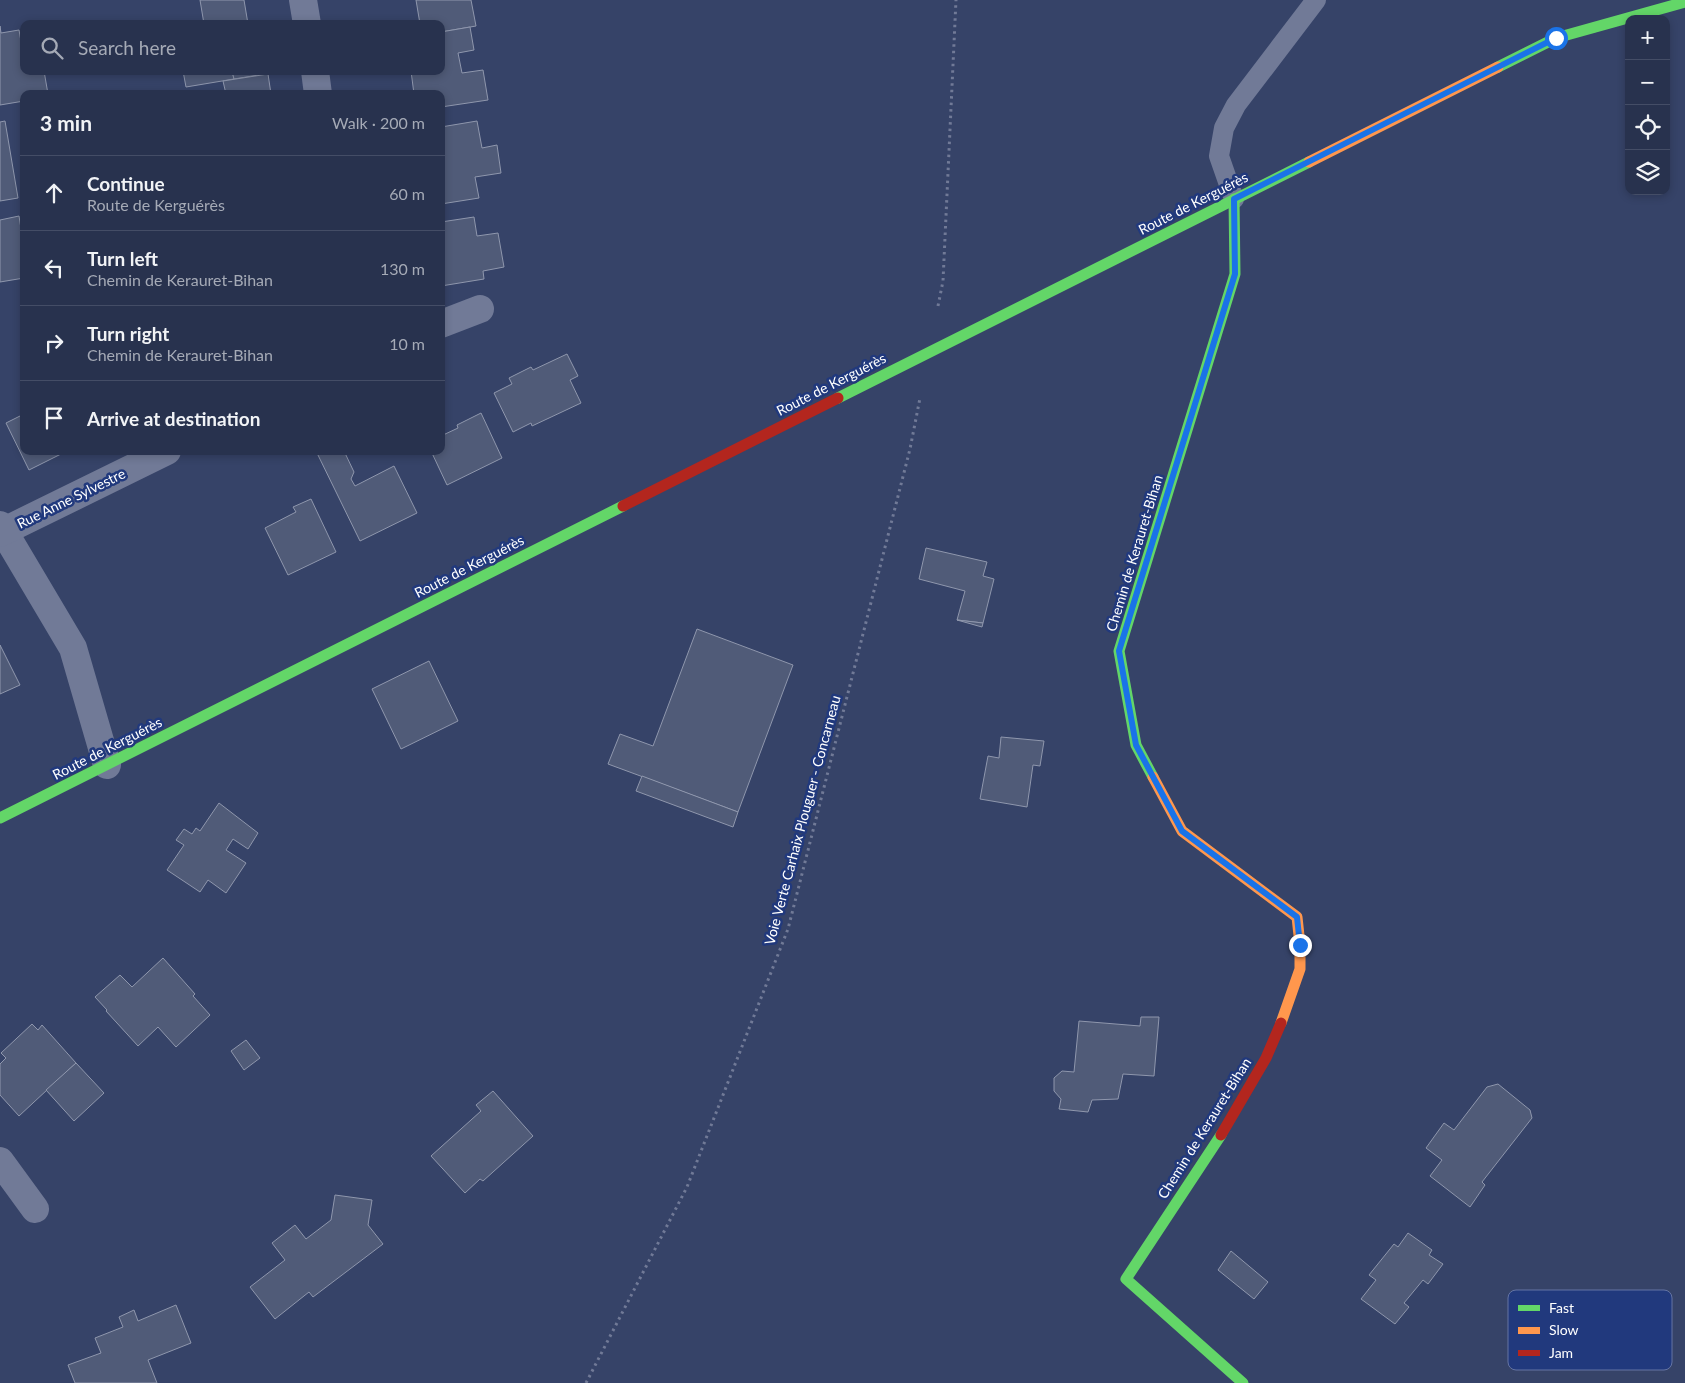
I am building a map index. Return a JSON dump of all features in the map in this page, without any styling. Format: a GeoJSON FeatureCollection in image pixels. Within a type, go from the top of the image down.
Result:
{"type":"FeatureCollection","features":[{"type":"Feature","properties":{"kind":"street"},"geometry":{"type":"LineString","coordinates":[[304,0],[306,20]]}},
{"type":"Feature","properties":{"kind":"street","name":"Route de Kerguérès"},"geometry":{"type":"LineString","coordinates":[[0,818],[1556,38],[1685,2]]}},
{"type":"Feature","properties":{"kind":"street"},"geometry":{"type":"LineString","coordinates":[[316,75],[317,90]]}},
{"type":"Feature","properties":{"kind":"street","name":"Chemin de Kerauret-Bihan"},"geometry":{"type":"LineString","coordinates":[[1234,199],[1235,274],[1119,651],[1136,745],[1182,831],[1297,917],[1300,970],[1286,1012],[1266,1058],[1233,1116],[1126,1279],[1242,1383]]}},
{"type":"Feature","properties":{"kind":"street"},"geometry":{"type":"LineString","coordinates":[[445,322],[480,309]]}},
{"type":"Feature","properties":{"kind":"street","name":"Rue Anne Sylvestre"},"geometry":{"type":"LineString","coordinates":[[1,530],[159,455]]}},
{"type":"Feature","properties":{"kind":"street"},"geometry":{"type":"LineString","coordinates":[[1,530],[73,648],[107,765]]}},
{"type":"Feature","properties":{"kind":"street"},"geometry":{"type":"LineString","coordinates":[[0,1161],[35,1209]]}},
{"type":"Feature","properties":{"kind":"lane"},"geometry":{"type":"LineString","coordinates":[[1234,199],[1219,156],[1224,128],[1236,105],[1316,0]]}},
{"type":"Feature","properties":{"kind":"path","name":"Voie Verte Carhaix Plouguer - Concarneau"},"geometry":{"type":"LineString","coordinates":[[586,1383],[687,1187],[788,929],[910,449],[943,281],[956,0]]}},
{"type":"Feature","properties":{"kind":"building"},"geometry":{"type":"Polygon","coordinates":[[[200,0],[244,0],[247,20],[203,20],[200,0]]]}},
{"type":"Feature","properties":{"kind":"building"},"geometry":{"type":"Polygon","coordinates":[[[416,0],[471,0],[476,26],[445,31],[445,20],[419,20],[416,0]]]}},
{"type":"Feature","properties":{"kind":"building"},"geometry":{"type":"Polygon","coordinates":[[[0,26],[1,33],[19,30],[20,75],[45,75],[47,90],[20,90],[20,102],[0,105],[0,26]]]}},
{"type":"Feature","properties":{"kind":"building"},"geometry":{"type":"Polygon","coordinates":[[[470,27],[474,50],[458,53],[462,73],[483,70],[488,100],[445,106],[445,90],[413,90],[412,75],[445,75],[445,31],[470,27]]]}},
{"type":"Feature","properties":{"kind":"building"},"geometry":{"type":"Polygon","coordinates":[[[184,75],[233,75],[234,79],[186,87],[184,75]]]}},
{"type":"Feature","properties":{"kind":"building"},"geometry":{"type":"Polygon","coordinates":[[[233,75],[259,75],[234,79],[233,75]]]}},
{"type":"Feature","properties":{"kind":"building"},"geometry":{"type":"Polygon","coordinates":[[[268,75],[270,90],[225,90],[223,81],[268,75]]]}},
{"type":"Feature","properties":{"kind":"building"},"geometry":{"type":"Polygon","coordinates":[[[5,121],[18,198],[0,201],[0,122],[5,121]]]}},
{"type":"Feature","properties":{"kind":"building"},"geometry":{"type":"Polygon","coordinates":[[[477,121],[482,148],[497,145],[501,173],[475,177],[479,198],[445,203],[445,126],[477,121]]]}},
{"type":"Feature","properties":{"kind":"building"},"geometry":{"type":"Polygon","coordinates":[[[19,216],[20,279],[0,282],[0,220],[19,216]]]}},
{"type":"Feature","properties":{"kind":"building"},"geometry":{"type":"Polygon","coordinates":[[[474,217],[477,236],[498,233],[504,267],[483,271],[484,279],[445,285],[445,221],[474,217]]]}},
{"type":"Feature","properties":{"kind":"building"},"geometry":{"type":"Polygon","coordinates":[[[567,354],[578,376],[570,380],[581,403],[532,426],[531,423],[513,432],[494,393],[512,384],[509,378],[531,367],[533,370],[567,354]]]}},
{"type":"Feature","properties":{"kind":"building"},"geometry":{"type":"Polygon","coordinates":[[[481,413],[502,458],[447,485],[433,455],[445,455],[445,434],[458,428],[457,425],[481,413]]]}},
{"type":"Feature","properties":{"kind":"building"},"geometry":{"type":"Polygon","coordinates":[[[20,416],[20,452],[6,423],[20,416]]]}},
{"type":"Feature","properties":{"kind":"building"},"geometry":{"type":"Polygon","coordinates":[[[22,455],[59,455],[29,470],[22,455]]]}},
{"type":"Feature","properties":{"kind":"building"},"geometry":{"type":"Polygon","coordinates":[[[318,455],[346,455],[354,472],[351,479],[355,486],[394,466],[417,513],[360,541],[318,455]]]}},
{"type":"Feature","properties":{"kind":"building"},"geometry":{"type":"Polygon","coordinates":[[[311,499],[336,552],[288,575],[265,528],[296,512],[293,507],[311,499]]]}},
{"type":"Feature","properties":{"kind":"building"},"geometry":{"type":"Polygon","coordinates":[[[926,548],[987,562],[983,576],[994,579],[983,623],[957,620],[965,591],[919,579],[926,548]]]}},
{"type":"Feature","properties":{"kind":"building"},"geometry":{"type":"Polygon","coordinates":[[[957,620],[983,623],[982,627],[957,620]]]}},
{"type":"Feature","properties":{"kind":"building"},"geometry":{"type":"Polygon","coordinates":[[[697,629],[793,665],[738,812],[608,764],[620,734],[653,746],[697,629]]]}},
{"type":"Feature","properties":{"kind":"building"},"geometry":{"type":"Polygon","coordinates":[[[0,645],[20,685],[0,694],[0,645]]]}},
{"type":"Feature","properties":{"kind":"building"},"geometry":{"type":"Polygon","coordinates":[[[429,661],[458,721],[401,749],[372,689],[429,661]]]}},
{"type":"Feature","properties":{"kind":"building"},"geometry":{"type":"Polygon","coordinates":[[[1001,737],[1044,741],[1040,766],[1033,765],[1027,807],[980,799],[988,756],[999,758],[1001,737]]]}},
{"type":"Feature","properties":{"kind":"building"},"geometry":{"type":"Polygon","coordinates":[[[642,776],[738,812],[733,827],[636,791],[642,776]]]}},
{"type":"Feature","properties":{"kind":"building"},"geometry":{"type":"Polygon","coordinates":[[[219,803],[258,833],[248,849],[233,839],[226,850],[246,863],[226,893],[208,880],[200,892],[167,870],[184,845],[176,840],[184,829],[192,834],[196,828],[200,831],[219,803]]]}},
{"type":"Feature","properties":{"kind":"building"},"geometry":{"type":"Polygon","coordinates":[[[163,958],[195,994],[193,996],[210,1015],[176,1047],[158,1027],[138,1046],[95,997],[120,975],[132,987],[163,958]]]}},
{"type":"Feature","properties":{"kind":"building"},"geometry":{"type":"Polygon","coordinates":[[[1141,1017],[1159,1017],[1154,1076],[1123,1074],[1118,1099],[1092,1100],[1088,1112],[1059,1109],[1061,1099],[1054,1091],[1054,1078],[1062,1071],[1074,1072],[1079,1021],[1140,1026],[1141,1017]]]}},
{"type":"Feature","properties":{"kind":"building"},"geometry":{"type":"Polygon","coordinates":[[[32,1024],[38,1030],[42,1025],[76,1063],[19,1116],[0,1095],[0,1064],[6,1058],[1,1053],[32,1024]]]}},
{"type":"Feature","properties":{"kind":"building"},"geometry":{"type":"Polygon","coordinates":[[[246,1040],[260,1058],[244,1070],[231,1051],[246,1040]]]}},
{"type":"Feature","properties":{"kind":"building"},"geometry":{"type":"Polygon","coordinates":[[[76,1063],[104,1093],[74,1121],[46,1090],[76,1063]]]}},
{"type":"Feature","properties":{"kind":"building"},"geometry":{"type":"Polygon","coordinates":[[[1498,1084],[1530,1110],[1532,1118],[1482,1182],[1485,1185],[1470,1207],[1430,1176],[1442,1160],[1426,1148],[1444,1123],[1454,1130],[1487,1087],[1498,1084]]]}},
{"type":"Feature","properties":{"kind":"building"},"geometry":{"type":"Polygon","coordinates":[[[493,1091],[533,1136],[483,1181],[480,1179],[465,1193],[431,1156],[481,1111],[476,1105],[493,1091]]]}},
{"type":"Feature","properties":{"kind":"building"},"geometry":{"type":"Polygon","coordinates":[[[335,1195],[372,1200],[368,1225],[383,1244],[313,1297],[309,1292],[275,1319],[250,1287],[285,1260],[272,1243],[295,1225],[306,1239],[331,1220],[335,1195]]]}},
{"type":"Feature","properties":{"kind":"building"},"geometry":{"type":"Polygon","coordinates":[[[1408,1233],[1432,1250],[1429,1255],[1443,1264],[1428,1284],[1423,1280],[1404,1303],[1409,1307],[1395,1324],[1361,1299],[1376,1280],[1369,1275],[1394,1244],[1398,1247],[1408,1233]]]}},
{"type":"Feature","properties":{"kind":"building"},"geometry":{"type":"Polygon","coordinates":[[[1231,1251],[1268,1282],[1254,1299],[1218,1270],[1231,1251]]]}},
{"type":"Feature","properties":{"kind":"building"},"geometry":{"type":"Polygon","coordinates":[[[176,1305],[191,1343],[148,1360],[157,1383],[75,1383],[68,1365],[101,1353],[95,1338],[123,1327],[119,1317],[134,1310],[138,1321],[176,1305]]]}},
{"type":"Feature","properties":{"kind":"traffic: fast"},"geometry":{"type":"LineString","coordinates":[[1498,67],[1556,38],[1685,2]]}},
{"type":"Feature","properties":{"kind":"traffic: fast"},"geometry":{"type":"LineString","coordinates":[[838,398],[1309,162]]}},
{"type":"Feature","properties":{"kind":"traffic: fast"},"geometry":{"type":"LineString","coordinates":[[1153,777],[1136,745],[1119,651],[1235,274],[1234,199]]}},
{"type":"Feature","properties":{"kind":"traffic: fast"},"geometry":{"type":"LineString","coordinates":[[0,818],[623,506]]}},
{"type":"Feature","properties":{"kind":"traffic: fast"},"geometry":{"type":"LineString","coordinates":[[1221,1135],[1126,1279],[1243,1383]]}},
{"type":"Feature","properties":{"kind":"traffic: slow"},"geometry":{"type":"LineString","coordinates":[[1309,162],[1498,67]]}},
{"type":"Feature","properties":{"kind":"traffic: slow"},"geometry":{"type":"LineString","coordinates":[[1153,777],[1182,831],[1297,917],[1300,969],[1281,1023]]}},
{"type":"Feature","properties":{"kind":"traffic: jam"},"geometry":{"type":"LineString","coordinates":[[623,506],[838,398]]}},
{"type":"Feature","properties":{"kind":"traffic: jam"},"geometry":{"type":"LineString","coordinates":[[1221,1135],[1266,1058],[1281,1023]]}},
{"type":"Feature","properties":{"kind":"route"},"geometry":{"type":"LineString","coordinates":[[1300,945],[1297,917],[1182,831],[1136,745],[1119,651],[1235,274],[1234,199],[1556,38]]}}]}
